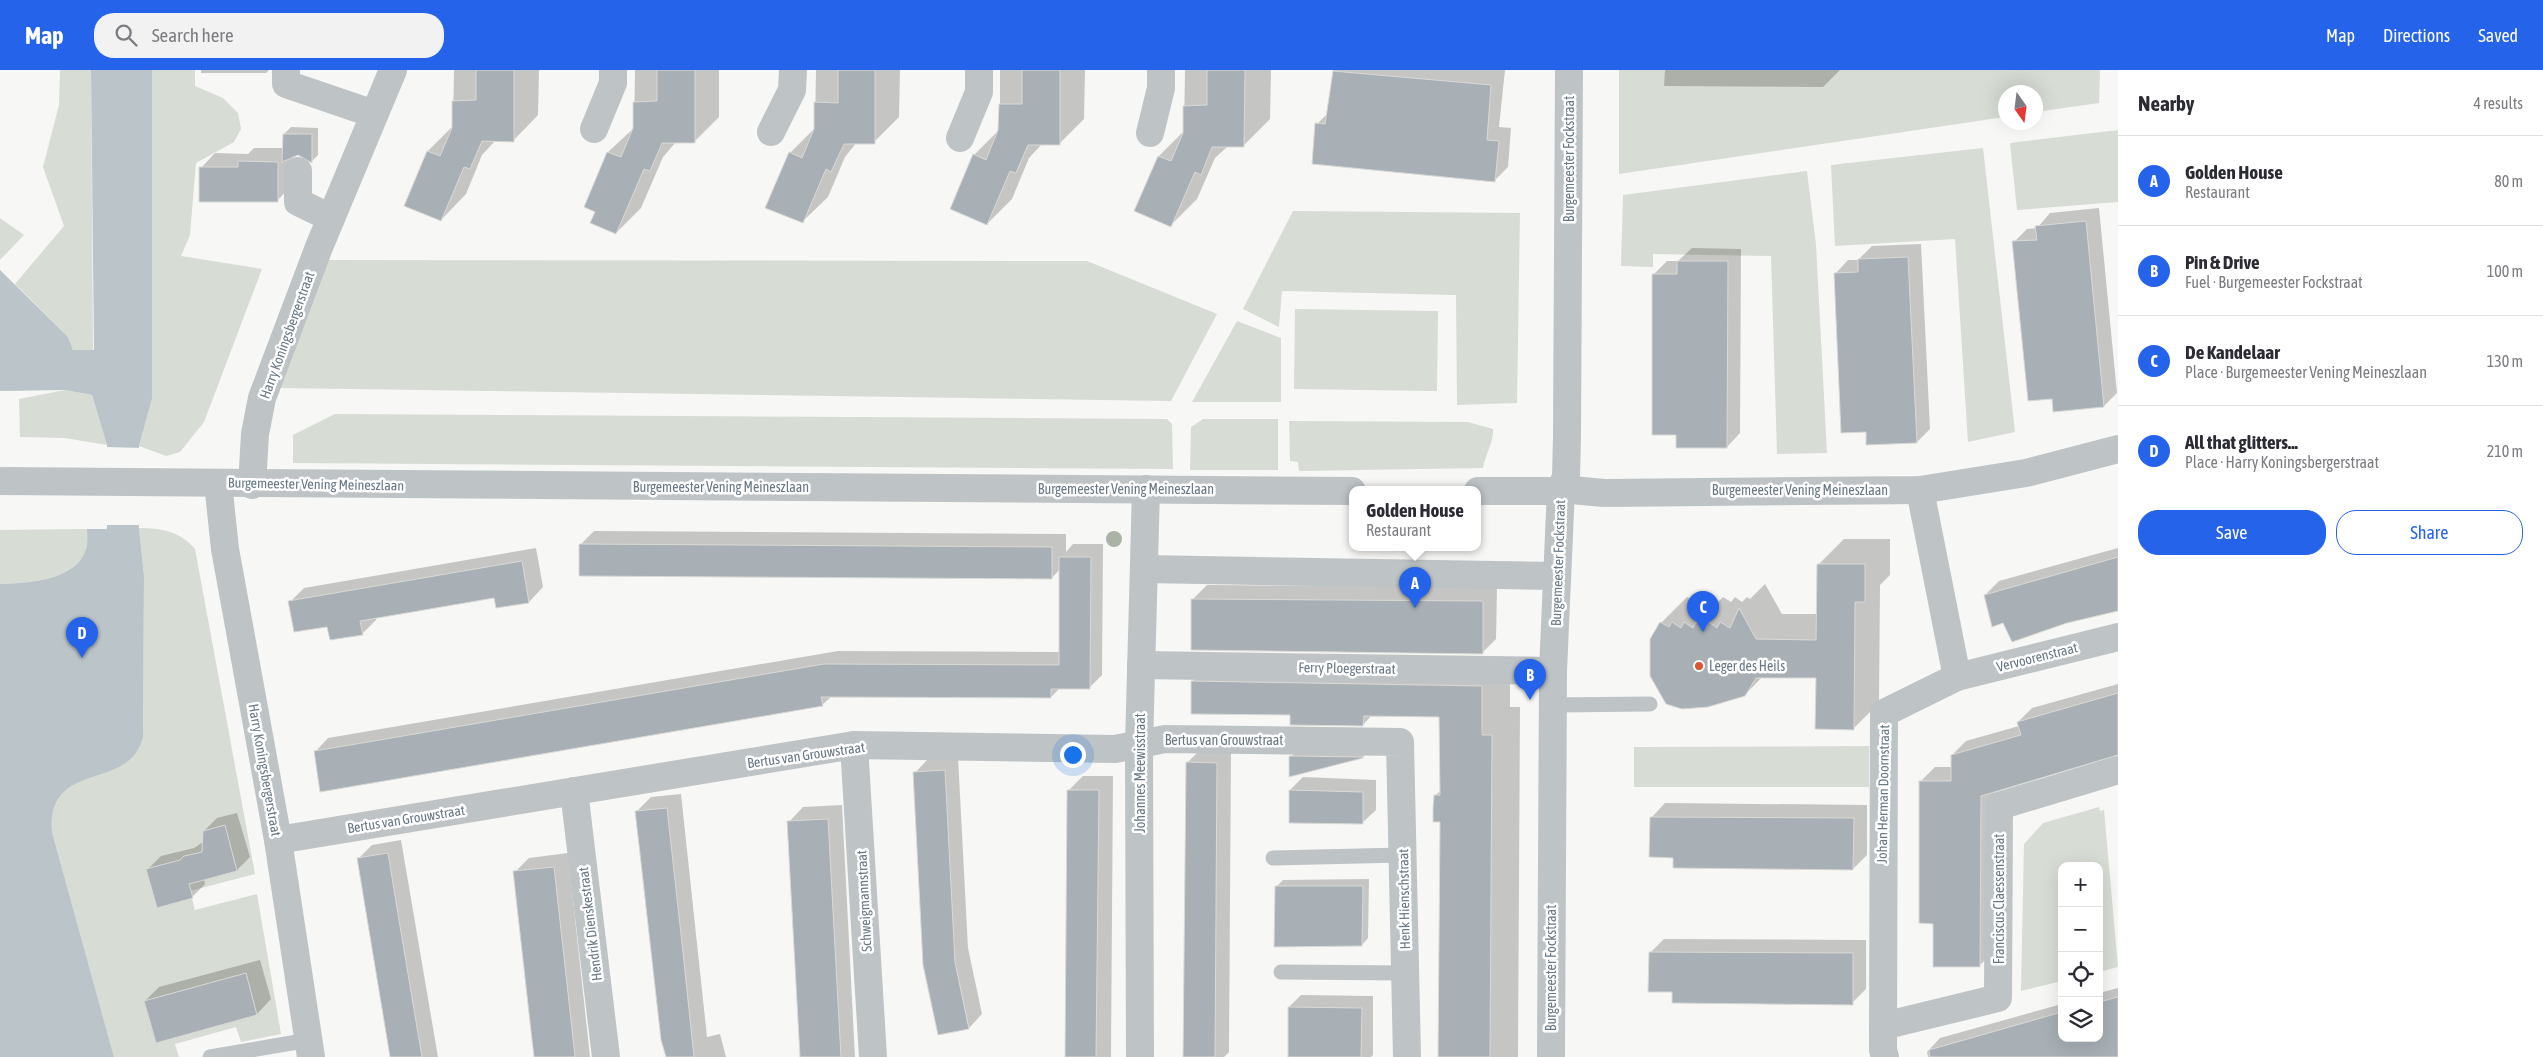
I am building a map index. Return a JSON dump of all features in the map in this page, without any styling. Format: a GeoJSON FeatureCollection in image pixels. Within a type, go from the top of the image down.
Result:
{"type":"FeatureCollection","features":[{"type":"Feature","properties":{"kind":"street"},"geometry":{"type":"LineString","coordinates":[[286,70],[286,84],[374,114]]}},
{"type":"Feature","properties":{"kind":"street","name":"Harry Koningsbergerstraat"},"geometry":{"type":"LineString","coordinates":[[252,485],[255,434],[262,398],[331,218],[392,70]]}},
{"type":"Feature","properties":{"kind":"street"},"geometry":{"type":"LineString","coordinates":[[594,129],[613,83],[613,70]]}},
{"type":"Feature","properties":{"kind":"street"},"geometry":{"type":"LineString","coordinates":[[771,132],[792,90],[792,70]]}},
{"type":"Feature","properties":{"kind":"street"},"geometry":{"type":"LineString","coordinates":[[960,138],[979,92],[978,70]]}},
{"type":"Feature","properties":{"kind":"street"},"geometry":{"type":"LineString","coordinates":[[1150,132],[1161,88],[1161,70]]}},
{"type":"Feature","properties":{"kind":"street","name":"Burgemeester Fockstraat"},"geometry":{"type":"LineString","coordinates":[[1551,1057],[1553,671],[1561,490],[1566,477],[1569,70]]}},
{"type":"Feature","properties":{"kind":"street"},"geometry":{"type":"LineString","coordinates":[[298,171],[298,202],[331,218]]}},
{"type":"Feature","properties":{"kind":"street","name":"Burgemeester Vening Meineszlaan"},"geometry":{"type":"LineString","coordinates":[[1481,491],[1920,490],[2026,473],[2118,449]]}},
{"type":"Feature","properties":{"kind":"street","name":"Burgemeester Vening Meineszlaan"},"geometry":{"type":"LineString","coordinates":[[0,482],[1349,491]]}},
{"type":"Feature","properties":{"kind":"street","name":"Harry Koningsbergerstraat"},"geometry":{"type":"LineString","coordinates":[[218,483],[224,549],[278,840],[310,1048]]}},
{"type":"Feature","properties":{"kind":"street","name":"Johannes Meewisstraat"},"geometry":{"type":"LineString","coordinates":[[1140,1057],[1139,746],[1146,489]]}},
{"type":"Feature","properties":{"kind":"street"},"geometry":{"type":"LineString","coordinates":[[1920,490],[1957,677]]}},
{"type":"Feature","properties":{"kind":"street"},"geometry":{"type":"LineString","coordinates":[[1144,569],[1557,576]]}},
{"type":"Feature","properties":{"kind":"street","name":"Vervoorenstraat"},"geometry":{"type":"LineString","coordinates":[[1957,677],[2118,637]]}},
{"type":"Feature","properties":{"kind":"street","name":"Ferry Ploegerstraat"},"geometry":{"type":"LineString","coordinates":[[1141,666],[1553,671]]}},
{"type":"Feature","properties":{"kind":"street","name":"Johan Herman Doornstraat"},"geometry":{"type":"LineString","coordinates":[[1885,1057],[1883,1050],[1884,713],[1957,677]]}},
{"type":"Feature","properties":{"kind":"street","name":"Bertus van Grouwstraat"},"geometry":{"type":"LineString","coordinates":[[278,840],[854,745],[1115,749],[1139,746],[1165,739],[1400,742]]}},
{"type":"Feature","properties":{"kind":"street","name":"Henk Hienschstraat"},"geometry":{"type":"LineString","coordinates":[[1400,742],[1407,1057]]}},
{"type":"Feature","properties":{"kind":"street","name":"Schweigmannstraat"},"geometry":{"type":"LineString","coordinates":[[854,745],[873,1057]]}},
{"type":"Feature","properties":{"kind":"street","name":"Franciscus Claessenstraat"},"geometry":{"type":"LineString","coordinates":[[1884,1026],[1998,998],[1999,806],[2118,770]]}},
{"type":"Feature","properties":{"kind":"street","name":"Hendrik Dienskestraat"},"geometry":{"type":"LineString","coordinates":[[574,791],[606,1057]]}},
{"type":"Feature","properties":{"kind":"lane"},"geometry":{"type":"LineString","coordinates":[[1553,705],[1650,704]]}},
{"type":"Feature","properties":{"kind":"lane"},"geometry":{"type":"LineString","coordinates":[[1273,858],[1403,855]]}},
{"type":"Feature","properties":{"kind":"lane"},"geometry":{"type":"LineString","coordinates":[[1281,972],[1405,973]]}},
{"type":"Feature","properties":{"kind":"lane"},"geometry":{"type":"LineString","coordinates":[[210,1057],[310,1048]]}},
{"type":"Feature","properties":{"kind":"shaded area"},"geometry":{"type":"Polygon","coordinates":[[[60,70],[91,70],[93,350],[73,350],[68,337],[15,284],[64,226],[43,167],[59,105],[60,70]]]}},
{"type":"Feature","properties":{"kind":"shaded area"},"geometry":{"type":"Polygon","coordinates":[[[91,70],[152,70],[152,399],[139,446],[139,528],[144,576],[143,737],[135,754],[123,765],[75,784],[62,794],[54,809],[52,832],[114,1057],[0,1057],[0,584],[36,581],[62,574],[81,560],[87,547],[87,529],[107,529],[107,445],[92,395],[65,390],[0,391],[0,270],[68,337],[73,350],[94,350],[91,70]]]}},
{"type":"Feature","properties":{"kind":"shaded area"},"geometry":{"type":"Polygon","coordinates":[[[152,70],[195,70],[195,86],[223,98],[238,113],[241,129],[234,142],[196,163],[190,235],[181,256],[262,269],[204,422],[180,452],[166,456],[139,446],[152,399],[152,70]]]}},
{"type":"Feature","properties":{"kind":"shaded area"},"geometry":{"type":"Polygon","coordinates":[[[1619,70],[2100,70],[2099,103],[2043,111],[2043,85],[1998,85],[1998,118],[1619,174],[1619,70]]]}},
{"type":"Feature","properties":{"kind":"shaded area"},"geometry":{"type":"Polygon","coordinates":[[[2118,130],[2118,202],[2017,210],[2010,143],[2118,130]]]}},
{"type":"Feature","properties":{"kind":"shaded area"},"geometry":{"type":"Polygon","coordinates":[[[1983,148],[2015,432],[1968,442],[1955,239],[1835,246],[1831,165],[1983,148]]]}},
{"type":"Feature","properties":{"kind":"shaded area"},"geometry":{"type":"Polygon","coordinates":[[[1807,171],[1816,245],[1827,453],[1777,454],[1771,256],[1653,254],[1653,267],[1621,266],[1623,195],[1807,171]]]}},
{"type":"Feature","properties":{"kind":"shaded area"},"geometry":{"type":"Polygon","coordinates":[[[1293,211],[1520,213],[1517,403],[1457,405],[1456,295],[1282,291],[1279,327],[1243,309],[1293,211]]]}},
{"type":"Feature","properties":{"kind":"shaded area"},"geometry":{"type":"Polygon","coordinates":[[[0,218],[24,235],[0,260],[0,218]]]}},
{"type":"Feature","properties":{"kind":"shaded area"},"geometry":{"type":"Polygon","coordinates":[[[326,260],[1087,261],[1217,314],[1171,401],[280,388],[326,260]]]}},
{"type":"Feature","properties":{"kind":"shaded area"},"geometry":{"type":"Polygon","coordinates":[[[1295,309],[1438,311],[1437,391],[1294,389],[1295,309]]]}},
{"type":"Feature","properties":{"kind":"shaded area"},"geometry":{"type":"Polygon","coordinates":[[[1237,321],[1281,338],[1281,402],[1192,402],[1237,321]]]}},
{"type":"Feature","properties":{"kind":"shaded area"},"geometry":{"type":"Polygon","coordinates":[[[65,390],[92,395],[107,445],[65,438],[20,437],[19,399],[65,390]]]}},
{"type":"Feature","properties":{"kind":"shaded area"},"geometry":{"type":"Polygon","coordinates":[[[335,414],[1167,419],[1172,424],[1173,469],[293,463],[293,435],[335,414]]]}},
{"type":"Feature","properties":{"kind":"shaded area"},"geometry":{"type":"Polygon","coordinates":[[[1203,419],[1278,419],[1278,470],[1190,470],[1191,427],[1203,419]]]}},
{"type":"Feature","properties":{"kind":"shaded area"},"geometry":{"type":"Polygon","coordinates":[[[1289,421],[1468,422],[1493,429],[1493,434],[1483,468],[1299,471],[1298,462],[1290,461],[1289,421]]]}},
{"type":"Feature","properties":{"kind":"shaded area"},"geometry":{"type":"Polygon","coordinates":[[[139,528],[162,530],[176,534],[195,549],[255,874],[190,891],[195,910],[257,894],[281,1034],[241,1042],[236,1027],[175,1044],[179,1057],[114,1057],[52,832],[54,809],[62,794],[75,784],[123,765],[135,754],[143,737],[144,576],[139,528]]]}},
{"type":"Feature","properties":{"kind":"shaded area"},"geometry":{"type":"Polygon","coordinates":[[[87,529],[86,549],[80,560],[72,568],[61,574],[36,581],[0,584],[0,530],[87,529]]]}},
{"type":"Feature","properties":{"kind":"shaded area"},"geometry":{"type":"Polygon","coordinates":[[[1869,746],[1869,787],[1634,787],[1634,747],[1869,746]]]}},
{"type":"Feature","properties":{"kind":"shaded area"},"geometry":{"type":"Polygon","coordinates":[[[2099,807],[2100,811],[2104,810],[2118,967],[2103,971],[2103,862],[2058,862],[2058,982],[2021,991],[2024,844],[2043,823],[2099,807]]]}},
{"type":"Feature","properties":{"kind":"pier"},"geometry":{"type":"Polygon","coordinates":[[[105,447],[141,448],[142,525],[105,525],[105,447]]]}},
{"type":"Feature","properties":{"kind":"building"},"geometry":{"type":"Polygon","coordinates":[[[476,70],[514,70],[514,142],[482,141],[470,169],[464,167],[441,221],[404,206],[427,151],[440,156],[452,128],[452,101],[476,100],[476,70]]]}},
{"type":"Feature","properties":{"kind":"building"},"geometry":{"type":"Polygon","coordinates":[[[657,70],[695,70],[695,143],[662,143],[650,171],[644,169],[616,234],[590,223],[595,212],[584,207],[607,152],[621,157],[633,128],[633,102],[657,101],[657,70]]]}},
{"type":"Feature","properties":{"kind":"building"},"geometry":{"type":"Polygon","coordinates":[[[838,70],[875,70],[875,144],[844,144],[831,172],[826,169],[803,223],[765,208],[789,152],[802,158],[814,129],[814,102],[838,103],[838,70]]]}},
{"type":"Feature","properties":{"kind":"building"},"geometry":{"type":"Polygon","coordinates":[[[1022,70],[1060,70],[1060,145],[1028,145],[1016,173],[1010,171],[987,225],[950,209],[973,154],[986,160],[998,130],[999,104],[1022,104],[1022,70]]]}},
{"type":"Feature","properties":{"kind":"building"},"geometry":{"type":"Polygon","coordinates":[[[1207,70],[1245,70],[1244,147],[1212,147],[1201,175],[1195,172],[1171,227],[1134,211],[1158,156],[1171,161],[1183,133],[1183,106],[1207,105],[1207,70]]]}},
{"type":"Feature","properties":{"kind":"building"},"geometry":{"type":"Polygon","coordinates":[[[1333,71],[1491,85],[1487,140],[1499,141],[1495,182],[1312,164],[1315,123],[1325,124],[1333,71]]]}},
{"type":"Feature","properties":{"kind":"building"},"geometry":{"type":"Polygon","coordinates":[[[283,134],[312,134],[312,163],[298,155],[282,162],[283,134]]]}},
{"type":"Feature","properties":{"kind":"building"},"geometry":{"type":"Polygon","coordinates":[[[238,161],[278,162],[278,202],[199,202],[199,167],[238,167],[238,161]]]}},
{"type":"Feature","properties":{"kind":"building"},"geometry":{"type":"Polygon","coordinates":[[[2086,221],[2104,407],[2053,412],[2052,399],[2028,401],[2012,241],[2037,240],[2035,226],[2086,221]]]}},
{"type":"Feature","properties":{"kind":"building"},"geometry":{"type":"Polygon","coordinates":[[[1908,257],[1917,443],[1866,445],[1866,432],[1841,433],[1834,273],[1858,272],[1858,259],[1908,257]]]}},
{"type":"Feature","properties":{"kind":"building"},"geometry":{"type":"Polygon","coordinates":[[[1677,261],[1728,261],[1727,448],[1676,448],[1676,435],[1652,435],[1652,274],[1677,274],[1677,261]]]}},
{"type":"Feature","properties":{"kind":"building"},"geometry":{"type":"Polygon","coordinates":[[[579,544],[1052,547],[1052,579],[579,576],[579,544]]]}},
{"type":"Feature","properties":{"kind":"building"},"geometry":{"type":"Polygon","coordinates":[[[1059,557],[1091,557],[1090,689],[1051,689],[1051,698],[821,697],[823,706],[320,792],[314,751],[824,664],[1059,665],[1059,557]]]}},
{"type":"Feature","properties":{"kind":"building"},"geometry":{"type":"Polygon","coordinates":[[[2118,557],[2118,611],[2067,623],[2012,642],[2003,623],[1992,627],[1984,595],[2118,557]]]}},
{"type":"Feature","properties":{"kind":"building"},"geometry":{"type":"Polygon","coordinates":[[[522,561],[529,603],[496,608],[494,598],[360,621],[363,635],[330,640],[327,627],[294,632],[288,601],[522,561]]]}},
{"type":"Feature","properties":{"kind":"building"},"geometry":{"type":"Polygon","coordinates":[[[1817,564],[1865,564],[1865,602],[1855,602],[1854,730],[1815,729],[1816,678],[1756,678],[1745,696],[1708,707],[1682,709],[1666,704],[1650,676],[1650,639],[1660,622],[1669,627],[1672,622],[1681,628],[1684,622],[1693,628],[1696,622],[1706,628],[1709,622],[1717,628],[1720,622],[1730,628],[1739,608],[1756,639],[1816,640],[1817,564]]]}},
{"type":"Feature","properties":{"kind":"building"},"geometry":{"type":"Polygon","coordinates":[[[1191,599],[1483,601],[1483,654],[1191,650],[1191,599]]]}},
{"type":"Feature","properties":{"kind":"building"},"geometry":{"type":"Polygon","coordinates":[[[1191,681],[1482,686],[1482,735],[1492,735],[1490,1057],[1438,1057],[1440,822],[1433,822],[1433,808],[1434,795],[1440,795],[1439,717],[1364,716],[1363,726],[1290,725],[1290,715],[1191,714],[1191,681]]]}},
{"type":"Feature","properties":{"kind":"building"},"geometry":{"type":"Polygon","coordinates":[[[2118,693],[2118,755],[1981,796],[1980,967],[1933,967],[1933,924],[1919,923],[1919,781],[1951,781],[1951,755],[2021,735],[2017,722],[2118,693]]]}},
{"type":"Feature","properties":{"kind":"building"},"geometry":{"type":"Polygon","coordinates":[[[1289,756],[1363,757],[1363,758],[1289,777],[1289,756]]]}},
{"type":"Feature","properties":{"kind":"building"},"geometry":{"type":"Polygon","coordinates":[[[1186,762],[1217,763],[1215,1057],[1183,1057],[1186,762]]]}},
{"type":"Feature","properties":{"kind":"building"},"geometry":{"type":"Polygon","coordinates":[[[945,770],[955,962],[969,1029],[938,1035],[923,965],[913,772],[945,770]]]}},
{"type":"Feature","properties":{"kind":"building"},"geometry":{"type":"Polygon","coordinates":[[[1067,790],[1099,790],[1096,1057],[1065,1057],[1067,790]]]}},
{"type":"Feature","properties":{"kind":"building"},"geometry":{"type":"Polygon","coordinates":[[[1289,790],[1363,792],[1363,824],[1289,823],[1289,790]]]}},
{"type":"Feature","properties":{"kind":"building"},"geometry":{"type":"Polygon","coordinates":[[[667,808],[694,1057],[666,1057],[661,1040],[635,811],[667,808]]]}},
{"type":"Feature","properties":{"kind":"building"},"geometry":{"type":"Polygon","coordinates":[[[1650,817],[1854,818],[1853,870],[1673,868],[1673,858],[1649,857],[1650,817]]]}},
{"type":"Feature","properties":{"kind":"building"},"geometry":{"type":"Polygon","coordinates":[[[828,819],[841,1057],[800,1057],[787,821],[828,819]]]}},
{"type":"Feature","properties":{"kind":"building"},"geometry":{"type":"Polygon","coordinates":[[[225,825],[237,871],[189,884],[193,898],[157,908],[146,869],[202,852],[203,831],[225,825]]]}},
{"type":"Feature","properties":{"kind":"building"},"geometry":{"type":"Polygon","coordinates":[[[388,853],[422,1057],[390,1057],[357,858],[388,853]]]}},
{"type":"Feature","properties":{"kind":"building"},"geometry":{"type":"Polygon","coordinates":[[[554,867],[575,1057],[534,1057],[513,871],[554,867]]]}},
{"type":"Feature","properties":{"kind":"building"},"geometry":{"type":"Polygon","coordinates":[[[1275,886],[1363,886],[1362,946],[1274,947],[1275,886]]]}},
{"type":"Feature","properties":{"kind":"building"},"geometry":{"type":"Polygon","coordinates":[[[1649,952],[1853,953],[1853,1005],[1672,1003],[1672,992],[1648,992],[1649,952]]]}},
{"type":"Feature","properties":{"kind":"building"},"geometry":{"type":"Polygon","coordinates":[[[246,973],[257,1015],[156,1043],[144,1001],[246,973]]]}},
{"type":"Feature","properties":{"kind":"building"},"geometry":{"type":"Polygon","coordinates":[[[2118,997],[2118,1057],[1930,1057],[1929,1050],[2058,1013],[2058,1042],[2103,1042],[2103,1001],[2118,997]]]}},
{"type":"Feature","properties":{"kind":"building"},"geometry":{"type":"Polygon","coordinates":[[[1288,1007],[1362,1008],[1361,1057],[1288,1057],[1288,1007]]]}},
{"type":"Feature","properties":{"kind":"place","name":"Golden House"},"geometry":{"type":"Point","coordinates":[1415,608]}},
{"type":"Feature","properties":{"kind":"place","name":"De Kandelaar"},"geometry":{"type":"Point","coordinates":[1703,632]}},
{"type":"Feature","properties":{"kind":"place","name":"All that glitters..."},"geometry":{"type":"Point","coordinates":[82,658]}},
{"type":"Feature","properties":{"kind":"place","name":"Leger des Heils"},"geometry":{"type":"Point","coordinates":[1699,666]}},
{"type":"Feature","properties":{"kind":"place","name":"Pin & Drive"},"geometry":{"type":"Point","coordinates":[1530,700]}}]}
